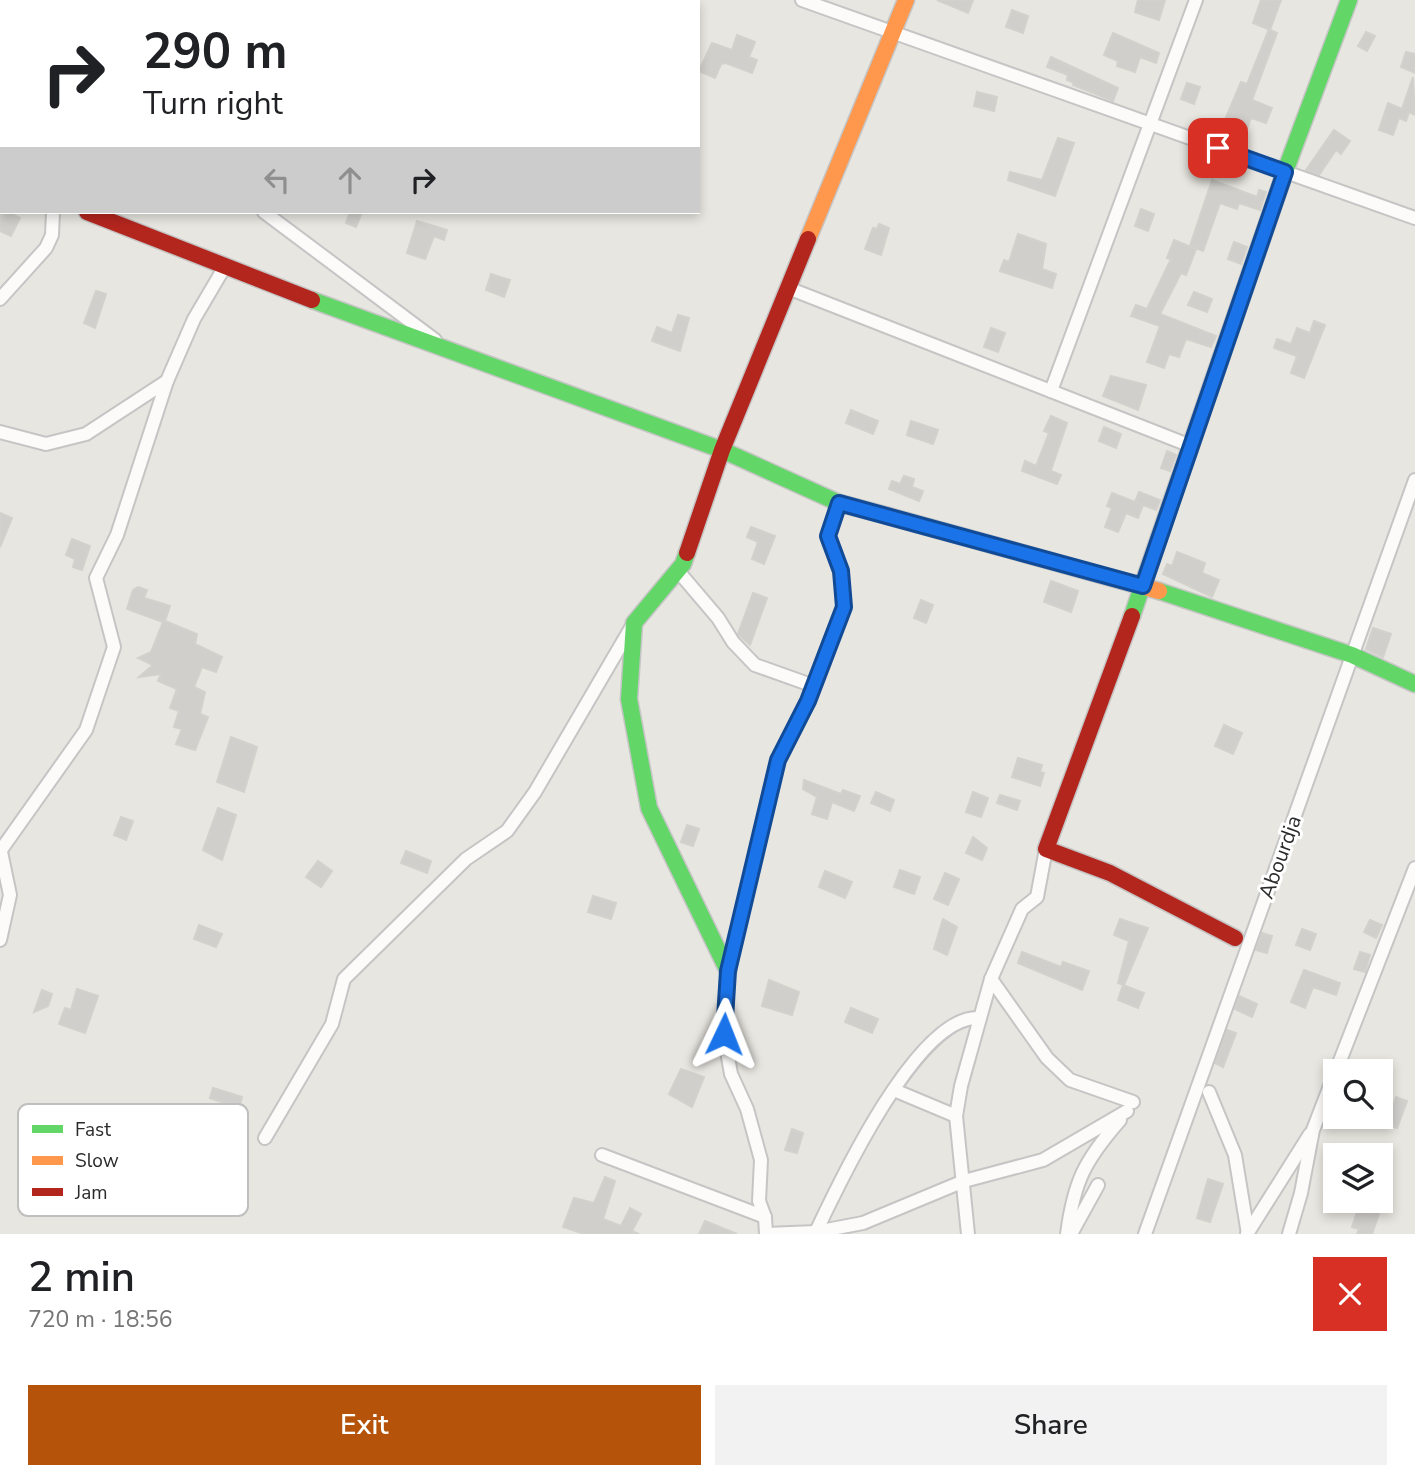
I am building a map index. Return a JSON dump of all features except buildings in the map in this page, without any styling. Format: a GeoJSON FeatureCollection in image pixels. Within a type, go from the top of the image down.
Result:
{"type":"FeatureCollection","features":[{"type":"Feature","properties":{"kind":"street"},"geometry":{"type":"LineString","coordinates":[[802,0],[1415,218]]}},
{"type":"Feature","properties":{"kind":"street"},"geometry":{"type":"LineString","coordinates":[[265,1138],[332,1024],[344,979],[466,859],[507,831],[535,792],[634,624],[683,564],[722,450],[906,0]]}},
{"type":"Feature","properties":{"kind":"street"},"geometry":{"type":"LineString","coordinates":[[1051,391],[1196,0]]}},
{"type":"Feature","properties":{"kind":"street"},"geometry":{"type":"LineString","coordinates":[[968,1234],[956,1116],[991,979],[1022,909],[1037,897],[1046,849],[1143,586],[1285,172],[1349,0]]}},
{"type":"Feature","properties":{"kind":"street"},"geometry":{"type":"LineString","coordinates":[[0,299],[46,248],[52,235],[53,214]]}},
{"type":"Feature","properties":{"kind":"street"},"geometry":{"type":"LineString","coordinates":[[92,214],[224,268],[722,450],[839,503],[1143,586],[1352,655],[1415,684]]}},
{"type":"Feature","properties":{"kind":"street"},"geometry":{"type":"LineString","coordinates":[[267,214],[446,349]]}},
{"type":"Feature","properties":{"kind":"street"},"geometry":{"type":"LineString","coordinates":[[0,940],[10,895],[1,849],[86,730],[114,647],[96,578],[117,535],[167,381],[194,319],[224,268]]}},
{"type":"Feature","properties":{"kind":"street"},"geometry":{"type":"LineString","coordinates":[[788,288],[1191,446]]}},
{"type":"Feature","properties":{"kind":"street"},"geometry":{"type":"LineString","coordinates":[[0,432],[47,444],[86,434],[167,381]]}},
{"type":"Feature","properties":{"kind":"street","name":"Abourdja"},"geometry":{"type":"LineString","coordinates":[[1145,1234],[1415,480]]}},
{"type":"Feature","properties":{"kind":"street"},"geometry":{"type":"LineString","coordinates":[[839,503],[828,536],[841,571],[844,607],[814,686],[778,760],[728,971],[724,1034],[731,1074],[747,1109],[761,1160],[759,1201],[765,1217],[766,1234],[815,1233],[863,1223],[964,1181],[1043,1160],[1127,1111],[1094,1150],[1072,1195],[1069,1234]]}},
{"type":"Feature","properties":{"kind":"street"},"geometry":{"type":"LineString","coordinates":[[678,571],[718,618],[733,642],[755,665],[814,686]]}},
{"type":"Feature","properties":{"kind":"street"},"geometry":{"type":"LineString","coordinates":[[634,624],[629,699],[649,808],[668,853],[728,971]]}},
{"type":"Feature","properties":{"kind":"street"},"geometry":{"type":"LineString","coordinates":[[1046,849],[1110,873],[1236,938]]}},
{"type":"Feature","properties":{"kind":"street"},"geometry":{"type":"LineString","coordinates":[[1341,1059],[1415,868]]}},
{"type":"Feature","properties":{"kind":"street"},"geometry":{"type":"LineString","coordinates":[[991,979],[1047,1058],[1070,1080],[1133,1102]]}},
{"type":"Feature","properties":{"kind":"street"},"geometry":{"type":"LineString","coordinates":[[815,1233],[846,1168],[921,1050],[943,1031],[967,1017],[979,1018]]}},
{"type":"Feature","properties":{"kind":"street"},"geometry":{"type":"LineString","coordinates":[[894,1090],[956,1116]]}},
{"type":"Feature","properties":{"kind":"street"},"geometry":{"type":"LineString","coordinates":[[1209,1092],[1235,1155],[1247,1233]]}},
{"type":"Feature","properties":{"kind":"street"},"geometry":{"type":"LineString","coordinates":[[1289,1234],[1301,1193],[1313,1130],[1323,1105]]}},
{"type":"Feature","properties":{"kind":"street"},"geometry":{"type":"LineString","coordinates":[[1247,1233],[1313,1130]]}},
{"type":"Feature","properties":{"kind":"street"},"geometry":{"type":"LineString","coordinates":[[602,1155],[765,1217]]}},
{"type":"Feature","properties":{"kind":"street"},"geometry":{"type":"LineString","coordinates":[[1069,1234],[1098,1185]]}},
{"type":"Feature","properties":{"kind":"traffic: fast"},"geometry":{"type":"LineString","coordinates":[[1132,616],[1286,169],[1349,0]]}},
{"type":"Feature","properties":{"kind":"traffic: fast"},"geometry":{"type":"LineString","coordinates":[[312,300],[722,450],[839,503],[888,516]]}},
{"type":"Feature","properties":{"kind":"traffic: fast"},"geometry":{"type":"LineString","coordinates":[[687,553],[683,564],[634,623],[629,699],[649,808],[728,971]]}},
{"type":"Feature","properties":{"kind":"traffic: fast"},"geometry":{"type":"LineString","coordinates":[[1159,591],[1352,655],[1415,684]]}},
{"type":"Feature","properties":{"kind":"traffic: slow"},"geometry":{"type":"LineString","coordinates":[[808,239],[906,0]]}},
{"type":"Feature","properties":{"kind":"traffic: slow"},"geometry":{"type":"LineString","coordinates":[[888,516],[1159,591]]}},
{"type":"Feature","properties":{"kind":"traffic: jam"},"geometry":{"type":"LineString","coordinates":[[92,214],[312,300]]}},
{"type":"Feature","properties":{"kind":"traffic: jam"},"geometry":{"type":"LineString","coordinates":[[687,553],[722,450],[808,239]]}},
{"type":"Feature","properties":{"kind":"traffic: jam"},"geometry":{"type":"LineString","coordinates":[[1132,616],[1046,849],[1110,873],[1235,938]]}},
{"type":"Feature","properties":{"kind":"route"},"geometry":{"type":"LineString","coordinates":[[724,1034],[728,971],[778,760],[808,701],[844,607],[841,571],[828,536],[839,503],[1143,586],[1285,172],[1218,148]]}}]}
